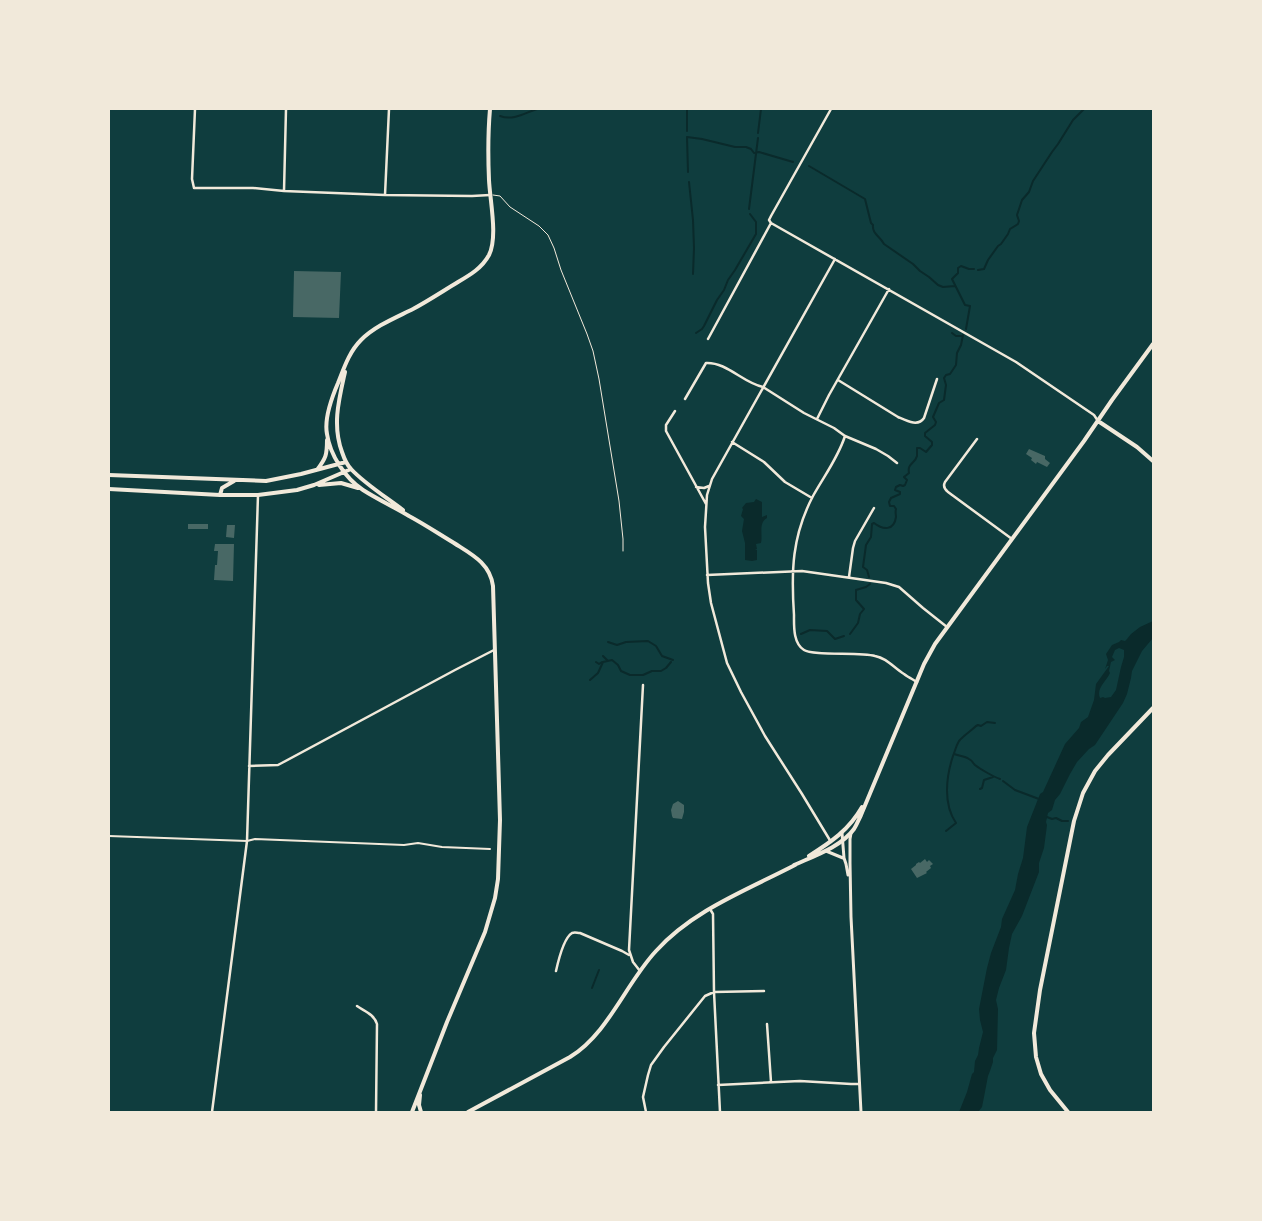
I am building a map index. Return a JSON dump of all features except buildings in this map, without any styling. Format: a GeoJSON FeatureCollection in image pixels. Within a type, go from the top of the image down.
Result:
{"type":"FeatureCollection","features":[{"type":"Feature","properties":{"kind":"main road"},"geometry":{"type":"LineString","coordinates":[[317,470],[325,458],[327,449],[326,433],[330,405],[354,347],[371,332],[475,271],[488,256],[492,243],[493,225],[490,195],[490,109]]}},
{"type":"Feature","properties":{"kind":"main road"},"geometry":{"type":"LineString","coordinates":[[468,1112],[570,1057],[584,1047],[600,1029],[652,956],[667,939],[687,923],[844,839],[852,832],[930,652],[1153,344]]}},
{"type":"Feature","properties":{"kind":"main road"},"geometry":{"type":"LineString","coordinates":[[347,362],[336,424],[337,436],[346,462],[350,469],[415,519]]}},
{"type":"Feature","properties":{"kind":"main road"},"geometry":{"type":"LineString","coordinates":[[1098,421],[1137,447],[1153,461]]}},
{"type":"Feature","properties":{"kind":"main road"},"geometry":{"type":"LineString","coordinates":[[326,433],[332,452],[344,472],[362,489]]}},
{"type":"Feature","properties":{"kind":"main road"},"geometry":{"type":"LineString","coordinates":[[109,475],[266,481],[346,462]]}},
{"type":"Feature","properties":{"kind":"main road"},"geometry":{"type":"LineString","coordinates":[[109,489],[220,495],[258,495],[297,490],[314,485],[350,469]]}},
{"type":"Feature","properties":{"kind":"main road"},"geometry":{"type":"LineString","coordinates":[[220,495],[224,485],[236,480]]}},
{"type":"Feature","properties":{"kind":"main road"},"geometry":{"type":"LineString","coordinates":[[314,485],[341,483],[362,489],[473,555],[486,568],[493,586],[500,820],[499,864],[494,898],[480,946],[447,1022],[412,1112]]}},
{"type":"Feature","properties":{"kind":"main road"},"geometry":{"type":"LineString","coordinates":[[1068,1112],[1054,1096],[1041,1074],[1036,1057],[1034,1020],[1072,831],[1081,798],[1095,771],[1153,708]]}},
{"type":"Feature","properties":{"kind":"main road"},"geometry":{"type":"LineString","coordinates":[[794,865],[825,851],[856,816],[869,795]]}},
{"type":"Feature","properties":{"kind":"main road"},"geometry":{"type":"LineString","coordinates":[[420,1090],[419,1106],[421,1112]]}},
{"type":"Feature","properties":{"kind":"street"},"geometry":{"type":"LineString","coordinates":[[194,109],[192,179],[194,188],[490,195]]}},
{"type":"Feature","properties":{"kind":"street"},"geometry":{"type":"LineString","coordinates":[[284,191],[286,109]]}},
{"type":"Feature","properties":{"kind":"street"},"geometry":{"type":"LineString","coordinates":[[385,194],[389,109]]}},
{"type":"Feature","properties":{"kind":"street"},"geometry":{"type":"LineString","coordinates":[[708,339],[770,223],[771,216],[831,109]]}},
{"type":"Feature","properties":{"kind":"street"},"geometry":{"type":"LineString","coordinates":[[770,223],[1016,362],[1094,415],[1098,421]]}},
{"type":"Feature","properties":{"kind":"street"},"geometry":{"type":"LineString","coordinates":[[832,844],[768,741],[730,669],[711,603],[707,575],[705,533],[709,486],[716,470],[835,259]]}},
{"type":"Feature","properties":{"kind":"street"},"geometry":{"type":"LineString","coordinates":[[817,420],[889,290]]}},
{"type":"Feature","properties":{"kind":"street"},"geometry":{"type":"LineString","coordinates":[[684,399],[707,362],[726,368],[845,436],[888,456],[896,463]]}},
{"type":"Feature","properties":{"kind":"street"},"geometry":{"type":"LineString","coordinates":[[838,380],[898,417],[917,423],[924,418],[937,379]]}},
{"type":"Feature","properties":{"kind":"street"},"geometry":{"type":"LineString","coordinates":[[675,411],[665,429],[706,505]]}},
{"type":"Feature","properties":{"kind":"street"},"geometry":{"type":"LineString","coordinates":[[845,436],[839,453],[812,498],[800,526],[792,571],[795,633],[798,644],[802,649],[810,653],[879,656],[917,682]]}},
{"type":"Feature","properties":{"kind":"street"},"geometry":{"type":"LineString","coordinates":[[976,439],[944,486],[948,492],[1012,539]]}},
{"type":"Feature","properties":{"kind":"street"},"geometry":{"type":"LineString","coordinates":[[732,442],[764,462],[785,482],[812,498]]}},
{"type":"Feature","properties":{"kind":"street"},"geometry":{"type":"LineString","coordinates":[[696,487],[704,488],[709,486]]}},
{"type":"Feature","properties":{"kind":"street"},"geometry":{"type":"LineString","coordinates":[[212,1112],[247,841],[258,495]]}},
{"type":"Feature","properties":{"kind":"street"},"geometry":{"type":"LineString","coordinates":[[849,577],[855,541],[874,508]]}},
{"type":"Feature","properties":{"kind":"street"},"geometry":{"type":"LineString","coordinates":[[707,575],[792,571],[849,577],[898,586],[947,627]]}},
{"type":"Feature","properties":{"kind":"street"},"geometry":{"type":"LineString","coordinates":[[249,766],[278,765],[494,650]]}},
{"type":"Feature","properties":{"kind":"street"},"geometry":{"type":"LineString","coordinates":[[640,971],[634,964],[629,950],[643,685]]}},
{"type":"Feature","properties":{"kind":"street"},"geometry":{"type":"LineString","coordinates":[[852,832],[850,839],[850,885],[861,1112]]}},
{"type":"Feature","properties":{"kind":"street"},"geometry":{"type":"LineString","coordinates":[[842,833],[844,839],[844,858],[850,885]]}},
{"type":"Feature","properties":{"kind":"street"},"geometry":{"type":"LineString","coordinates":[[109,836],[247,841],[256,838],[368,842],[395,845],[418,843],[442,847],[490,849]]}},
{"type":"Feature","properties":{"kind":"street"},"geometry":{"type":"LineString","coordinates":[[844,839],[848,843],[850,850]]}},
{"type":"Feature","properties":{"kind":"street"},"geometry":{"type":"LineString","coordinates":[[825,851],[844,858]]}},
{"type":"Feature","properties":{"kind":"street"},"geometry":{"type":"LineString","coordinates":[[710,909],[713,914],[714,992],[720,1112]]}},
{"type":"Feature","properties":{"kind":"street"},"geometry":{"type":"LineString","coordinates":[[556,971],[567,940],[574,932],[630,956]]}},
{"type":"Feature","properties":{"kind":"street"},"geometry":{"type":"LineString","coordinates":[[646,1112],[643,1097],[651,1065],[705,996],[714,992],[764,991]]}},
{"type":"Feature","properties":{"kind":"street"},"geometry":{"type":"LineString","coordinates":[[357,1006],[371,1014],[376,1019],[377,1024],[376,1112]]}},
{"type":"Feature","properties":{"kind":"street"},"geometry":{"type":"LineString","coordinates":[[767,1024],[771,1082]]}},
{"type":"Feature","properties":{"kind":"street"},"geometry":{"type":"LineString","coordinates":[[718,1085],[800,1081],[859,1084]]}},
{"type":"Feature","properties":{"kind":"lane"},"geometry":{"type":"LineString","coordinates":[[490,195],[500,196],[510,207],[540,226],[545,232],[554,248],[584,327],[599,379],[619,501],[624,551]]}},
{"type":"Feature","properties":{"kind":"water"},"geometry":{"type":"Polygon","coordinates":[[[756,499],[762,502],[762,517],[767,515],[767,518],[762,526],[761,543],[756,544],[757,560],[752,561],[745,560],[745,543],[742,531],[744,519],[741,516],[742,508],[746,503],[754,502],[756,499]]]}},
{"type":"Feature","properties":{"kind":"water"},"geometry":{"type":"Polygon","coordinates":[[[1153,621],[1153,638],[1142,651],[1132,671],[1123,703],[1095,745],[1077,762],[1055,800],[1052,810],[1048,813],[1039,872],[1022,916],[1012,934],[1006,970],[996,1000],[998,1009],[997,1050],[988,1076],[982,1107],[978,1112],[959,1112],[974,1072],[983,1032],[979,1009],[987,968],[1002,919],[1015,890],[1023,858],[1027,827],[1040,794],[1043,792],[1065,744],[1079,728],[1081,722],[1088,717],[1094,700],[1096,684],[1109,666],[1105,669],[1108,660],[1106,654],[1112,645],[1121,640],[1125,641],[1140,627],[1153,621]],[[1119,648],[1115,650],[1112,657],[1115,660],[1111,662],[1110,673],[1099,691],[1100,698],[1111,697],[1116,690],[1124,650],[1119,648]]]}},
{"type":"Feature","properties":{"kind":"waterway"},"geometry":{"type":"LineString","coordinates":[[500,116],[510,118],[537,109]]}},
{"type":"Feature","properties":{"kind":"waterway"},"geometry":{"type":"LineString","coordinates":[[687,109],[687,131]]}},
{"type":"Feature","properties":{"kind":"waterway"},"geometry":{"type":"LineString","coordinates":[[758,133],[761,109]]}},
{"type":"Feature","properties":{"kind":"waterway"},"geometry":{"type":"LineString","coordinates":[[978,270],[984,269],[988,260],[1010,229],[1018,224],[1017,215],[1022,200],[1029,192],[1033,181],[1073,120],[1084,109]]}},
{"type":"Feature","properties":{"kind":"waterway"},"geometry":{"type":"LineString","coordinates":[[688,172],[687,137],[735,147],[746,147],[754,153],[759,152],[793,162]]}},
{"type":"Feature","properties":{"kind":"waterway"},"geometry":{"type":"LineString","coordinates":[[749,209],[758,138]]}},
{"type":"Feature","properties":{"kind":"waterway"},"geometry":{"type":"LineString","coordinates":[[809,166],[865,199],[874,231],[884,244],[913,264],[938,285],[943,287],[955,286]]}},
{"type":"Feature","properties":{"kind":"waterway"},"geometry":{"type":"LineString","coordinates":[[689,182],[693,220],[693,274]]}},
{"type":"Feature","properties":{"kind":"waterway"},"geometry":{"type":"LineString","coordinates":[[696,333],[704,326],[728,280],[756,234],[756,222],[750,214]]}},
{"type":"Feature","properties":{"kind":"waterway"},"geometry":{"type":"LineString","coordinates":[[966,329],[970,306],[965,305],[952,279],[958,273],[958,268],[961,266],[974,269]]}},
{"type":"Feature","properties":{"kind":"waterway"},"geometry":{"type":"LineString","coordinates":[[952,333],[956,336],[963,336]]}},
{"type":"Feature","properties":{"kind":"waterway"},"geometry":{"type":"LineString","coordinates":[[869,577],[867,570],[863,567],[866,545],[871,537],[872,524],[888,528],[895,522],[896,509],[894,506],[890,506],[889,502],[891,498],[900,494],[900,492],[895,490],[896,487],[905,485],[907,480],[904,477],[909,473],[909,467],[916,459],[917,448],[926,452],[932,445],[932,442],[925,436],[925,433],[935,425],[936,422],[933,417],[939,403],[944,400],[946,385],[944,378],[950,374],[956,365],[957,353],[963,335]]}},
{"type":"Feature","properties":{"kind":"waterway"},"geometry":{"type":"LineString","coordinates":[[850,634],[858,623],[860,614],[864,609],[856,600],[856,590],[870,584]]}},
{"type":"Feature","properties":{"kind":"waterway"},"geometry":{"type":"LineString","coordinates":[[801,634],[810,630],[827,631],[835,639],[844,636]]}},
{"type":"Feature","properties":{"kind":"waterway"},"geometry":{"type":"LineString","coordinates":[[608,642],[617,645],[626,642],[648,641],[656,646],[662,656],[673,660]]}},
{"type":"Feature","properties":{"kind":"waterway"},"geometry":{"type":"LineString","coordinates":[[603,656],[608,661]]}},
{"type":"Feature","properties":{"kind":"waterway"},"geometry":{"type":"LineString","coordinates":[[590,680],[598,673],[603,662],[612,660],[621,671],[630,675],[643,675],[652,671],[661,671],[671,662]]}},
{"type":"Feature","properties":{"kind":"waterway"},"geometry":{"type":"LineString","coordinates":[[596,662],[599,664],[602,662]]}},
{"type":"Feature","properties":{"kind":"waterway"},"geometry":{"type":"LineString","coordinates":[[946,831],[956,823],[947,799],[947,781],[957,745],[976,726],[981,726],[987,722],[995,723]]}},
{"type":"Feature","properties":{"kind":"waterway"},"geometry":{"type":"LineString","coordinates":[[954,754],[967,758],[980,769],[1000,779]]}},
{"type":"Feature","properties":{"kind":"waterway"},"geometry":{"type":"LineString","coordinates":[[980,789],[984,780],[993,777]]}},
{"type":"Feature","properties":{"kind":"waterway"},"geometry":{"type":"LineString","coordinates":[[1003,781],[1015,790],[1039,799]]}},
{"type":"Feature","properties":{"kind":"waterway"},"geometry":{"type":"LineString","coordinates":[[1047,817],[1068,821]]}},
{"type":"Feature","properties":{"kind":"waterway"},"geometry":{"type":"LineString","coordinates":[[592,988],[599,970]]}}]}
